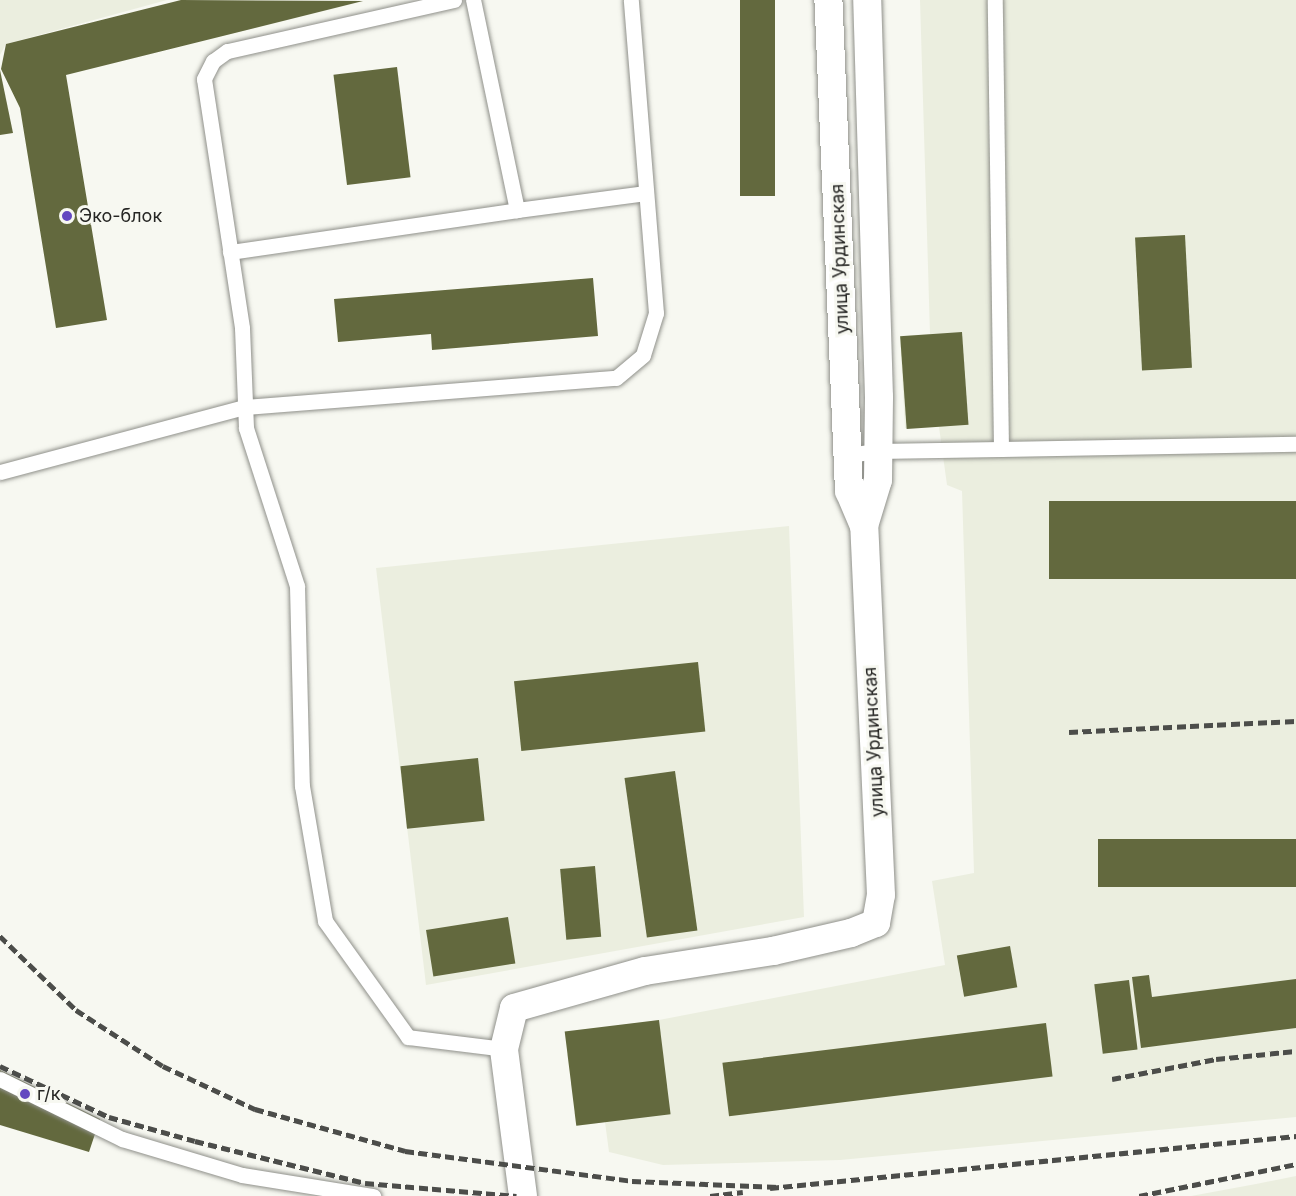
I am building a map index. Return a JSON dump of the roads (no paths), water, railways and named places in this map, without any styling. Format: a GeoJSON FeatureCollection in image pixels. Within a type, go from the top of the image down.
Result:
{"type":"FeatureCollection","features":[{"type":"Feature","properties":{"kind":"street","name":"улица Урдинская"},"geometry":{"type":"LineString","coordinates":[[523,1196],[504,1049],[514,1008],[645,970],[773,951],[851,933],[876,922],[881,895],[864,526],[849,491],[828,0]]}},
{"type":"Feature","properties":{"kind":"street"},"geometry":{"type":"LineString","coordinates":[[864,526],[878,480],[879,397],[867,0]]}},
{"type":"Feature","properties":{"kind":"lane"},"geometry":{"type":"LineString","coordinates":[[454,0],[227,51],[213,61],[204,80],[242,328],[246,428],[297,586],[302,786],[325,921],[408,1037],[504,1049]]}},
{"type":"Feature","properties":{"kind":"lane"},"geometry":{"type":"LineString","coordinates":[[473,0],[517,210]]}},
{"type":"Feature","properties":{"kind":"lane"},"geometry":{"type":"LineString","coordinates":[[0,472],[245,407],[616,378],[643,355],[656,313],[631,0]]}},
{"type":"Feature","properties":{"kind":"lane"},"geometry":{"type":"LineString","coordinates":[[995,0],[1001,449]]}},
{"type":"Feature","properties":{"kind":"lane"},"geometry":{"type":"LineString","coordinates":[[230,252],[646,193]]}},
{"type":"Feature","properties":{"kind":"lane"},"geometry":{"type":"LineString","coordinates":[[848,455],[877,451],[1296,444]]}},
{"type":"Feature","properties":{"kind":"lane"},"geometry":{"type":"LineString","coordinates":[[0,1079],[122,1138],[242,1175],[373,1196]]}},
{"type":"Feature","properties":{"kind":"railway"},"geometry":{"type":"LineString","coordinates":[[1069,732],[1296,721]]}},
{"type":"Feature","properties":{"kind":"railway"},"geometry":{"type":"LineString","coordinates":[[0,936],[76,1010],[163,1066],[255,1109],[405,1151],[632,1181],[779,1187]]}},
{"type":"Feature","properties":{"kind":"railway"},"geometry":{"type":"LineString","coordinates":[[1112,1079],[1216,1059],[1296,1051]]}},
{"type":"Feature","properties":{"kind":"railway"},"geometry":{"type":"LineString","coordinates":[[0,1066],[109,1117],[195,1141],[365,1183],[516,1196]]}},
{"type":"Feature","properties":{"kind":"railway"},"geometry":{"type":"LineString","coordinates":[[770,1188],[1296,1136]]}},
{"type":"Feature","properties":{"kind":"railway"},"geometry":{"type":"LineString","coordinates":[[1139,1196],[1296,1164]]}},
{"type":"Feature","properties":{"kind":"railway"},"geometry":{"type":"LineString","coordinates":[[710,1196],[743,1192]]}},
{"type":"Feature","properties":{"kind":"place","name":"Эко-блок"},"geometry":{"type":"Point","coordinates":[67,216]}},
{"type":"Feature","properties":{"kind":"place","name":"г/к"},"geometry":{"type":"Point","coordinates":[25,1094]}}]}
